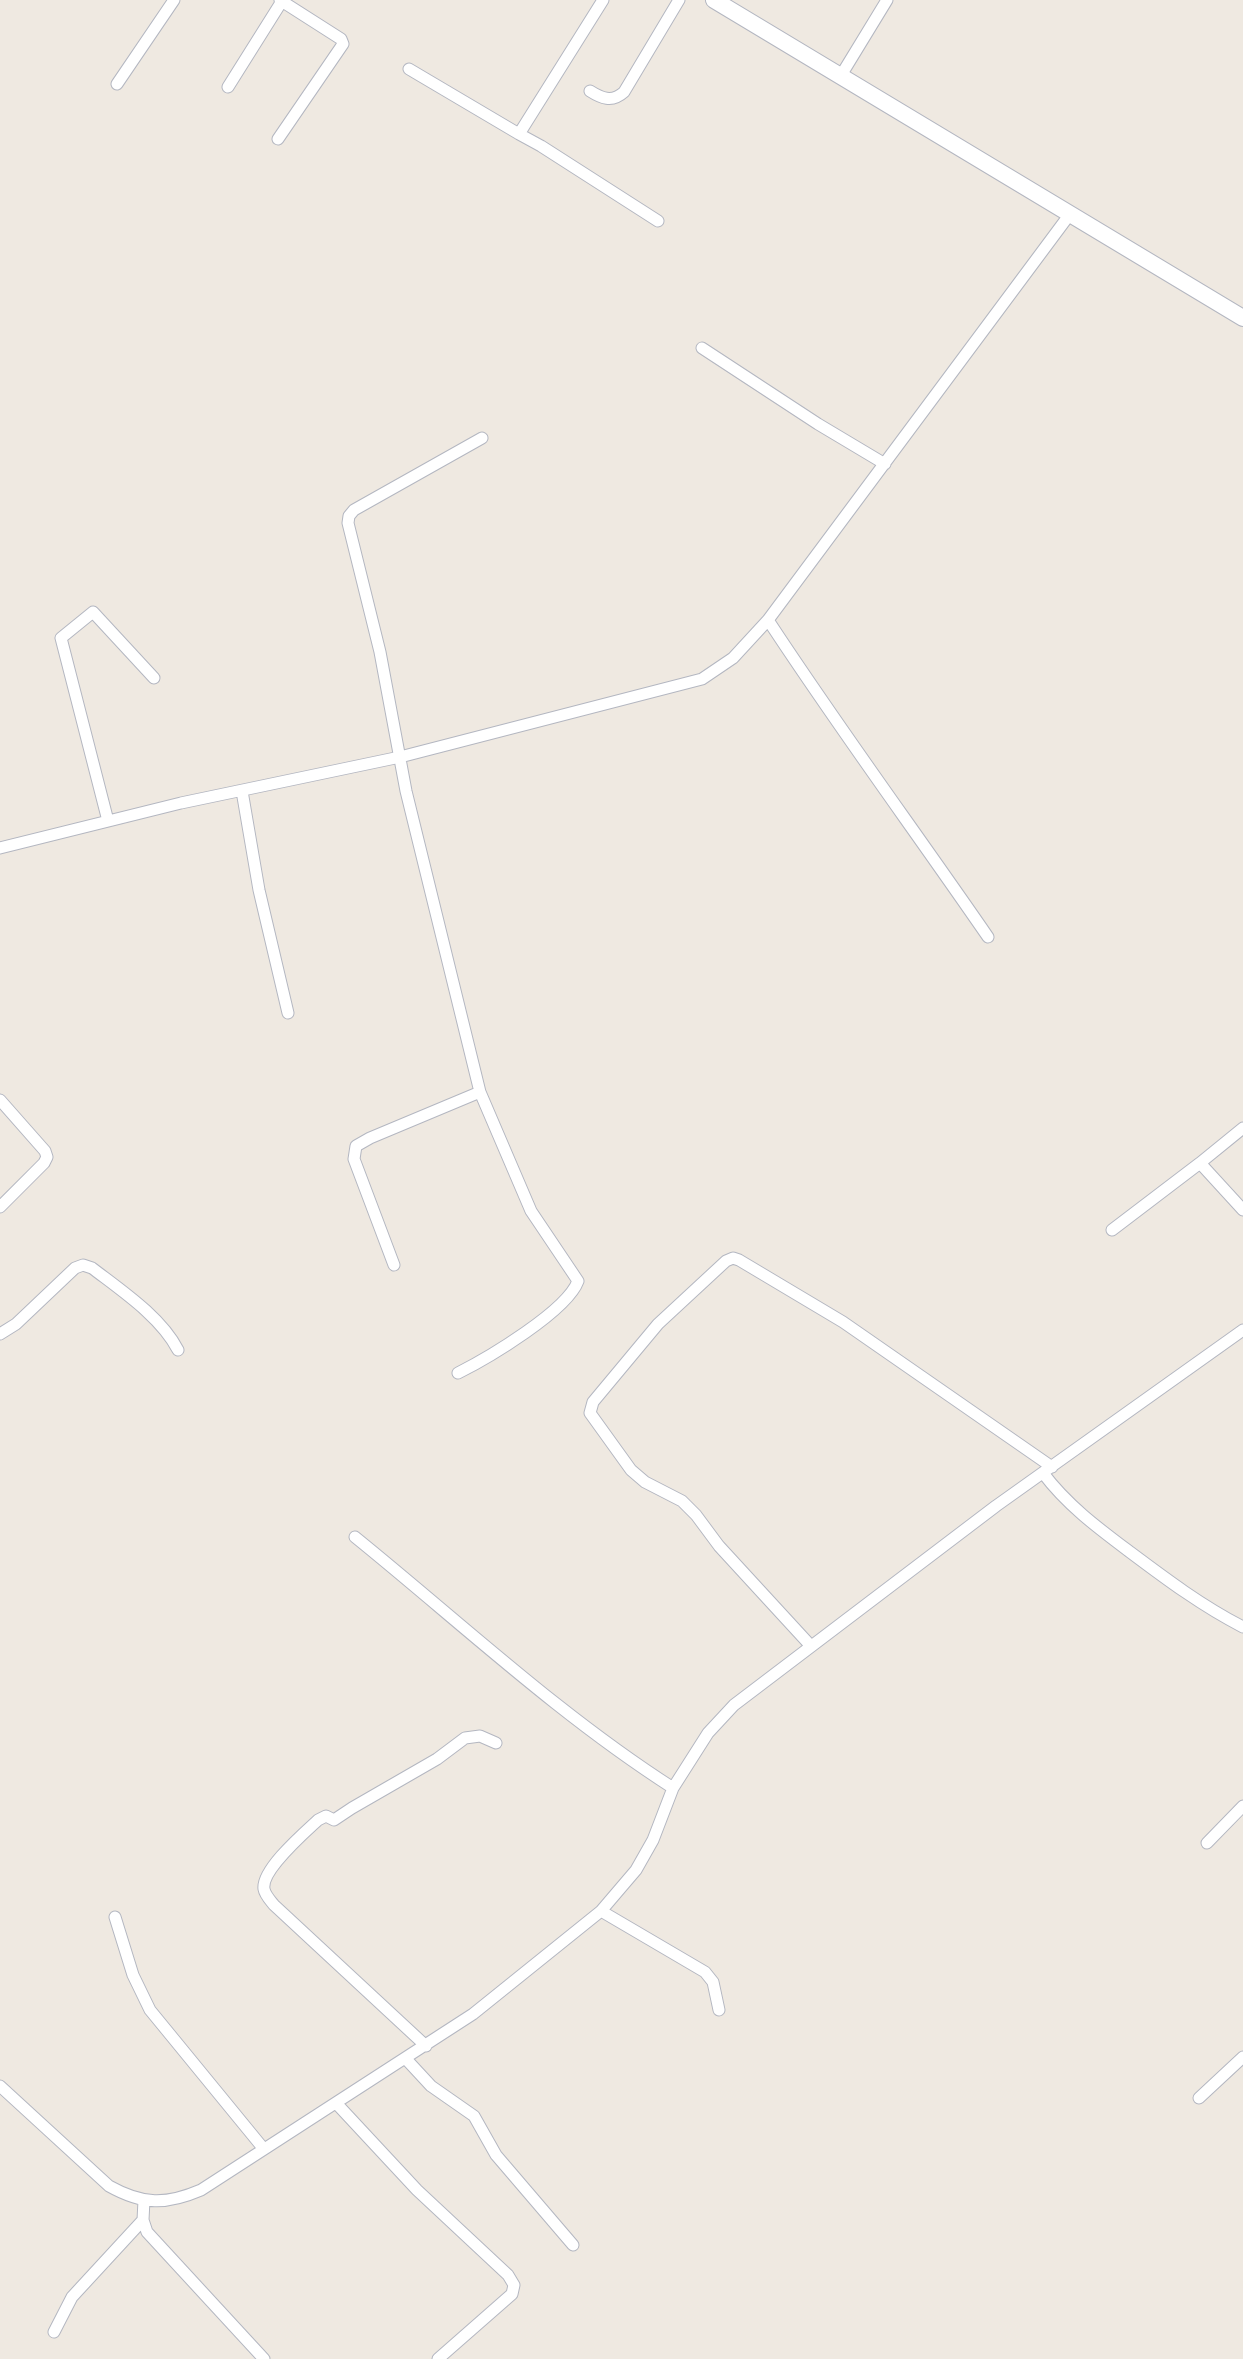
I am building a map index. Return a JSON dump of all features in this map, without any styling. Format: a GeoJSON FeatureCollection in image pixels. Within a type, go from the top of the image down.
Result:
{"type":"FeatureCollection","features":[{"type":"Feature","properties":{"kind":"street"},"geometry":{"type":"LineString","coordinates":[[117,84],[174,0]]}},
{"type":"Feature","properties":{"kind":"street"},"geometry":{"type":"LineString","coordinates":[[519,134],[603,0]]}},
{"type":"Feature","properties":{"kind":"street"},"geometry":{"type":"LineString","coordinates":[[590,91],[610,99],[624,92],[679,0]]}},
{"type":"Feature","properties":{"kind":"street"},"geometry":{"type":"LineString","coordinates":[[714,0],[1243,318]]}},
{"type":"Feature","properties":{"kind":"street"},"geometry":{"type":"LineString","coordinates":[[840,77],[887,0]]}},
{"type":"Feature","properties":{"kind":"street"},"geometry":{"type":"LineString","coordinates":[[228,87],[281,1],[341,39],[343,44],[278,139]]}},
{"type":"Feature","properties":{"kind":"street"},"geometry":{"type":"LineString","coordinates":[[409,69],[541,146],[658,221]]}},
{"type":"Feature","properties":{"kind":"street"},"geometry":{"type":"LineString","coordinates":[[0,848],[400,757],[702,679],[733,658],[768,620],[1070,214]]}},
{"type":"Feature","properties":{"kind":"street"},"geometry":{"type":"LineString","coordinates":[[702,348],[885,464]]}},
{"type":"Feature","properties":{"kind":"street"},"geometry":{"type":"LineString","coordinates":[[458,1373],[496,1352],[550,1312],[569,1296],[578,1281],[531,1211],[480,1092],[406,791],[380,652],[348,523],[354,510],[482,438]]}},
{"type":"Feature","properties":{"kind":"street"},"geometry":{"type":"LineString","coordinates":[[108,821],[61,638],[93,612],[154,678]]}},
{"type":"Feature","properties":{"kind":"street"},"geometry":{"type":"LineString","coordinates":[[768,620],[988,937]]}},
{"type":"Feature","properties":{"kind":"street"},"geometry":{"type":"LineString","coordinates":[[242,791],[259,890],[288,1013]]}},
{"type":"Feature","properties":{"kind":"street"},"geometry":{"type":"LineString","coordinates":[[394,1265],[354,1159],[356,1146],[480,1092]]}},
{"type":"Feature","properties":{"kind":"street"},"geometry":{"type":"LineString","coordinates":[[0,1100],[47,1157],[0,1207]]}},
{"type":"Feature","properties":{"kind":"street"},"geometry":{"type":"LineString","coordinates":[[1112,1230],[1243,1128]]}},
{"type":"Feature","properties":{"kind":"street"},"geometry":{"type":"LineString","coordinates":[[1200,1163],[1243,1210]]}},
{"type":"Feature","properties":{"kind":"street"},"geometry":{"type":"LineString","coordinates":[[810,1645],[682,1501],[645,1482],[631,1470],[590,1413],[593,1402],[658,1324],[733,1258],[843,1322],[1048,1470],[1069,1504],[1101,1530],[1190,1597],[1243,1627]]}},
{"type":"Feature","properties":{"kind":"street"},"geometry":{"type":"LineString","coordinates":[[0,1334],[16,1324],[75,1268],[83,1265],[92,1268],[140,1308],[167,1333],[178,1350]]}},
{"type":"Feature","properties":{"kind":"street"},"geometry":{"type":"LineString","coordinates":[[0,2086],[109,2186],[126,2195],[144,2200],[179,2199],[201,2190],[484,2006],[601,1911],[636,1870],[653,1840],[673,1788],[708,1733],[742,1699],[810,1645],[1243,1330]]}},
{"type":"Feature","properties":{"kind":"street"},"geometry":{"type":"LineString","coordinates":[[355,1537],[570,1714],[631,1761],[673,1788]]}},
{"type":"Feature","properties":{"kind":"street"},"geometry":{"type":"LineString","coordinates":[[426,2046],[274,1905],[264,1892],[263,1885],[275,1863],[318,1820],[326,1816],[334,1820],[344,1816],[352,1808],[437,1759],[465,1738],[480,1736],[496,1743]]}},
{"type":"Feature","properties":{"kind":"street"},"geometry":{"type":"LineString","coordinates":[[1207,1843],[1243,1806]]}},
{"type":"Feature","properties":{"kind":"street"},"geometry":{"type":"LineString","coordinates":[[601,1911],[705,1972],[713,1982],[719,2010]]}},
{"type":"Feature","properties":{"kind":"street"},"geometry":{"type":"LineString","coordinates":[[115,1917],[133,1975],[150,2010],[263,2148]]}},
{"type":"Feature","properties":{"kind":"street"},"geometry":{"type":"LineString","coordinates":[[1199,2098],[1243,2057]]}},
{"type":"Feature","properties":{"kind":"street"},"geometry":{"type":"LineString","coordinates":[[406,2059],[431,2086],[474,2116],[496,2155],[573,2245]]}},
{"type":"Feature","properties":{"kind":"street"},"geometry":{"type":"LineString","coordinates":[[336,2103],[417,2190],[508,2275],[514,2285],[512,2294],[438,2359]]}},
{"type":"Feature","properties":{"kind":"street"},"geometry":{"type":"LineString","coordinates":[[144,2200],[143,2220],[147,2232],[260,2358]]}},
{"type":"Feature","properties":{"kind":"street"},"geometry":{"type":"LineString","coordinates":[[54,2332],[72,2297],[143,2220]]}}]}
